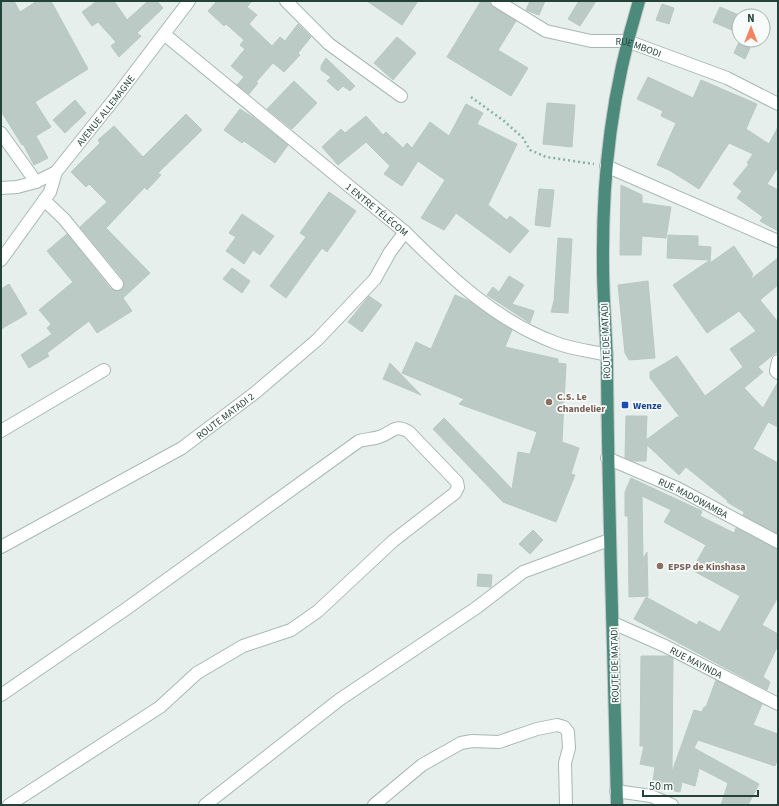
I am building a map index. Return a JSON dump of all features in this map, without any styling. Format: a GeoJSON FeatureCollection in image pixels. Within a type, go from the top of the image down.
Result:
{"type":"FeatureCollection","features":[{"type":"Feature","properties":{"kind":"highway","name":"ROUTE DE MATADI"},"geometry":{"type":"LineString","coordinates":[[617,805],[603,266],[608,143],[627,41],[638,1]]}},
{"type":"Feature","properties":{"kind":"street","name":"AVENUE ALLEMAGNE"},"geometry":{"type":"LineString","coordinates":[[1,188],[17,187],[36,182],[56,172],[116,97],[189,1]]}},
{"type":"Feature","properties":{"kind":"street"},"geometry":{"type":"LineString","coordinates":[[286,1],[329,44],[401,96]]}},
{"type":"Feature","properties":{"kind":"street","name":"RUE MBODI"},"geometry":{"type":"LineString","coordinates":[[497,1],[546,31],[590,40],[627,41],[727,78],[778,104]]}},
{"type":"Feature","properties":{"kind":"street","name":"1 ENTRE TÉLÉCOM"},"geometry":{"type":"LineString","coordinates":[[164,34],[405,232],[437,264],[491,309],[523,329],[557,343],[606,354]]}},
{"type":"Feature","properties":{"kind":"street"},"geometry":{"type":"LineString","coordinates":[[1,133],[36,182]]}},
{"type":"Feature","properties":{"kind":"street"},"geometry":{"type":"LineString","coordinates":[[606,166],[778,242]]}},
{"type":"Feature","properties":{"kind":"street"},"geometry":{"type":"LineString","coordinates":[[1,260],[50,192],[56,172]]}},
{"type":"Feature","properties":{"kind":"street"},"geometry":{"type":"LineString","coordinates":[[44,200],[64,219],[118,284]]}},
{"type":"Feature","properties":{"kind":"street","name":"ROUTE MATADI 2"},"geometry":{"type":"LineString","coordinates":[[1,547],[182,448],[256,392],[317,340],[375,279],[390,252],[405,232]]}},
{"type":"Feature","properties":{"kind":"street"},"geometry":{"type":"LineString","coordinates":[[778,361],[776,370],[778,373]]}},
{"type":"Feature","properties":{"kind":"street"},"geometry":{"type":"LineString","coordinates":[[1,431],[104,370]]}},
{"type":"Feature","properties":{"kind":"street"},"geometry":{"type":"LineString","coordinates":[[1,695],[126,609],[359,440],[381,436],[396,428],[402,428],[409,432],[457,482],[458,487],[455,492],[393,541],[318,611],[291,630],[243,646],[197,673],[160,707],[9,805]]}},
{"type":"Feature","properties":{"kind":"street","name":"RUE MADOWAMBA"},"geometry":{"type":"LineString","coordinates":[[607,458],[677,488],[778,542]]}},
{"type":"Feature","properties":{"kind":"street"},"geometry":{"type":"LineString","coordinates":[[205,805],[339,700],[476,608],[523,572],[609,540]]}},
{"type":"Feature","properties":{"kind":"street","name":"RUE MAYINDA"},"geometry":{"type":"LineString","coordinates":[[613,623],[665,646],[778,704]]}},
{"type":"Feature","properties":{"kind":"street"},"geometry":{"type":"LineString","coordinates":[[374,805],[422,765],[461,743],[472,741],[499,742],[537,729],[557,725],[564,727],[568,732],[569,748],[565,771],[566,805]]}},
{"type":"Feature","properties":{"kind":"street"},"geometry":{"type":"LineString","coordinates":[[616,791],[651,796],[672,805]]}},
{"type":"Feature","properties":{"kind":"path"},"geometry":{"type":"LineString","coordinates":[[471,97],[504,121],[522,138],[530,150],[546,157],[606,166]]}},
{"type":"Feature","properties":{"kind":"building"},"geometry":{"type":"Polygon","coordinates":[[[1,1],[14,1],[20,12],[37,1],[51,1],[88,69],[35,102],[51,127],[36,136],[48,158],[34,165],[23,144],[22,145],[1,111],[1,1]]]}},
{"type":"Feature","properties":{"kind":"building"},"geometry":{"type":"Polygon","coordinates":[[[97,1],[114,1],[127,20],[148,1],[157,1],[163,8],[137,33],[141,36],[119,57],[111,46],[116,42],[98,22],[92,26],[82,12],[97,1]]]}},
{"type":"Feature","properties":{"kind":"building"},"geometry":{"type":"Polygon","coordinates":[[[217,1],[252,1],[247,7],[257,15],[249,24],[272,46],[280,37],[285,41],[298,24],[311,37],[298,53],[300,55],[284,72],[273,63],[256,82],[258,83],[249,94],[237,85],[244,77],[231,66],[245,49],[240,45],[244,40],[226,24],[224,26],[208,11],[217,1]]]}},
{"type":"Feature","properties":{"kind":"building"},"geometry":{"type":"Polygon","coordinates":[[[367,1],[418,1],[402,25],[367,1]]]}},
{"type":"Feature","properties":{"kind":"building"},"geometry":{"type":"Polygon","coordinates":[[[481,1],[488,1],[493,7],[516,21],[498,50],[528,68],[511,96],[447,57],[481,1]]]}},
{"type":"Feature","properties":{"kind":"building"},"geometry":{"type":"Polygon","coordinates":[[[530,1],[545,1],[539,15],[526,10],[530,1]]]}},
{"type":"Feature","properties":{"kind":"building"},"geometry":{"type":"Polygon","coordinates":[[[579,1],[596,1],[580,26],[568,19],[579,1]]]}},
{"type":"Feature","properties":{"kind":"building"},"geometry":{"type":"Polygon","coordinates":[[[662,4],[674,8],[669,24],[656,20],[662,4]]]}},
{"type":"Feature","properties":{"kind":"building"},"geometry":{"type":"Polygon","coordinates":[[[720,7],[731,12],[731,30],[713,22],[720,7]]]}},
{"type":"Feature","properties":{"kind":"building"},"geometry":{"type":"Polygon","coordinates":[[[397,37],[416,53],[393,80],[374,63],[397,37]]]}},
{"type":"Feature","properties":{"kind":"building"},"geometry":{"type":"Polygon","coordinates":[[[736,48],[750,48],[745,59],[734,53],[736,48]]]}},
{"type":"Feature","properties":{"kind":"building"},"geometry":{"type":"Polygon","coordinates":[[[326,58],[355,86],[350,91],[343,86],[338,91],[327,81],[331,77],[321,70],[321,66],[326,58]]]}},
{"type":"Feature","properties":{"kind":"building"},"geometry":{"type":"Polygon","coordinates":[[[648,77],[693,98],[701,80],[757,104],[746,129],[769,144],[778,127],[778,167],[767,184],[778,190],[778,231],[760,221],[763,217],[737,198],[742,191],[733,184],[749,164],[747,163],[753,154],[729,143],[699,189],[669,170],[657,165],[676,123],[661,116],[663,111],[637,99],[648,77]]]}},
{"type":"Feature","properties":{"kind":"building"},"geometry":{"type":"Polygon","coordinates":[[[294,81],[317,103],[292,129],[267,109],[294,81]]]}},
{"type":"Feature","properties":{"kind":"building"},"geometry":{"type":"Polygon","coordinates":[[[75,100],[86,113],[65,133],[53,120],[75,100]]]}},
{"type":"Feature","properties":{"kind":"building"},"geometry":{"type":"Polygon","coordinates":[[[547,103],[575,105],[572,147],[543,144],[547,103]]]}},
{"type":"Feature","properties":{"kind":"building"},"geometry":{"type":"Polygon","coordinates":[[[466,104],[483,113],[477,124],[517,144],[488,205],[507,220],[510,216],[529,231],[510,253],[456,213],[444,230],[421,218],[445,180],[418,161],[402,186],[384,174],[390,166],[366,142],[338,165],[322,147],[341,129],[345,133],[366,116],[383,135],[386,132],[403,148],[407,143],[412,148],[430,122],[449,136],[466,104]]]}},
{"type":"Feature","properties":{"kind":"building"},"geometry":{"type":"Polygon","coordinates":[[[240,109],[257,120],[288,145],[275,163],[244,141],[242,143],[224,130],[240,109]]]}},
{"type":"Feature","properties":{"kind":"building"},"geometry":{"type":"Polygon","coordinates":[[[186,114],[202,130],[158,173],[161,175],[147,190],[145,187],[106,228],[150,273],[123,298],[132,311],[97,333],[89,321],[47,353],[49,356],[29,368],[21,355],[52,334],[47,328],[51,324],[39,310],[73,282],[47,251],[67,234],[111,289],[119,291],[124,286],[123,279],[80,227],[107,202],[89,184],[86,187],[71,172],[100,143],[98,140],[114,126],[143,157],[186,114]]]}},
{"type":"Feature","properties":{"kind":"building"},"geometry":{"type":"Polygon","coordinates":[[[621,185],[642,195],[642,203],[671,207],[666,238],[642,236],[641,255],[620,255],[621,185]]]}},
{"type":"Feature","properties":{"kind":"building"},"geometry":{"type":"Polygon","coordinates":[[[539,189],[554,190],[550,227],[535,225],[539,189]]]}},
{"type":"Feature","properties":{"kind":"building"},"geometry":{"type":"Polygon","coordinates":[[[329,192],[356,211],[327,252],[322,248],[286,298],[270,286],[306,237],[300,233],[329,192]]]}},
{"type":"Feature","properties":{"kind":"building"},"geometry":{"type":"Polygon","coordinates":[[[242,214],[274,236],[260,255],[253,250],[244,264],[226,251],[236,237],[229,233],[242,214]]]}},
{"type":"Feature","properties":{"kind":"building"},"geometry":{"type":"Polygon","coordinates":[[[668,235],[698,236],[698,246],[711,247],[710,263],[734,246],[753,274],[750,280],[778,258],[778,285],[760,300],[778,322],[778,351],[758,367],[763,372],[744,388],[763,408],[778,382],[778,427],[768,422],[753,449],[778,463],[778,534],[743,515],[744,512],[727,502],[728,501],[686,467],[679,475],[647,445],[646,461],[632,461],[625,458],[626,416],[647,416],[646,440],[677,417],[680,417],[650,378],[650,372],[677,356],[705,396],[743,367],[730,349],[756,331],[739,311],[707,333],[673,285],[710,260],[667,258],[668,235]]]}},
{"type":"Feature","properties":{"kind":"building"},"geometry":{"type":"Polygon","coordinates":[[[558,238],[572,239],[568,313],[551,312],[554,301],[558,238]]]}},
{"type":"Feature","properties":{"kind":"building"},"geometry":{"type":"Polygon","coordinates":[[[232,268],[250,281],[242,293],[223,279],[232,268]]]}},
{"type":"Feature","properties":{"kind":"building"},"geometry":{"type":"Polygon","coordinates":[[[509,276],[524,285],[512,304],[534,311],[530,323],[487,295],[493,287],[499,292],[509,276]]]}},
{"type":"Feature","properties":{"kind":"building"},"geometry":{"type":"Polygon","coordinates":[[[648,281],[655,358],[629,360],[625,353],[618,285],[648,281]]]}},
{"type":"Feature","properties":{"kind":"building"},"geometry":{"type":"Polygon","coordinates":[[[9,284],[27,314],[1,329],[1,289],[9,284]]]}},
{"type":"Feature","properties":{"kind":"building"},"geometry":{"type":"Polygon","coordinates":[[[455,295],[469,301],[512,330],[505,347],[558,359],[558,363],[566,364],[562,442],[579,448],[571,474],[575,475],[556,522],[503,502],[433,429],[444,418],[512,489],[518,452],[530,454],[537,432],[459,404],[464,399],[402,373],[416,342],[431,349],[455,295]]]}},
{"type":"Feature","properties":{"kind":"building"},"geometry":{"type":"Polygon","coordinates":[[[369,296],[382,305],[362,332],[348,322],[369,296]]]}},
{"type":"Feature","properties":{"kind":"building"},"geometry":{"type":"Polygon","coordinates":[[[390,363],[421,395],[383,379],[390,363]]]}},
{"type":"Feature","properties":{"kind":"building"},"geometry":{"type":"Polygon","coordinates":[[[631,478],[702,511],[700,516],[734,533],[736,528],[778,549],[778,597],[762,625],[778,634],[778,645],[763,677],[770,682],[767,690],[634,619],[646,597],[697,625],[699,621],[720,632],[740,596],[692,570],[706,545],[664,522],[671,510],[642,496],[643,559],[647,552],[648,596],[629,597],[628,516],[625,516],[625,492],[631,478]]]}},
{"type":"Feature","properties":{"kind":"building"},"geometry":{"type":"Polygon","coordinates":[[[533,530],[543,540],[530,554],[519,544],[533,530]]]}},
{"type":"Feature","properties":{"kind":"building"},"geometry":{"type":"Polygon","coordinates":[[[478,574],[492,575],[491,587],[477,586],[478,574]]]}},
{"type":"Feature","properties":{"kind":"building"},"geometry":{"type":"Polygon","coordinates":[[[641,656],[668,656],[673,658],[672,772],[694,710],[702,712],[704,707],[706,707],[716,680],[762,704],[753,725],[778,734],[778,758],[775,766],[698,740],[694,748],[759,784],[748,805],[721,805],[728,783],[699,768],[695,786],[682,782],[680,792],[652,787],[655,767],[640,764],[644,746],[640,746],[641,656]]]}},
{"type":"Feature","properties":{"kind":"place","name":"C.S. Le Chandelier"},"geometry":{"type":"Point","coordinates":[549,402]}},
{"type":"Feature","properties":{"kind":"place","name":"Wenze"},"geometry":{"type":"Point","coordinates":[625,405]}},
{"type":"Feature","properties":{"kind":"place","name":"EPSP de Kinshasa"},"geometry":{"type":"Point","coordinates":[660,566]}}]}
